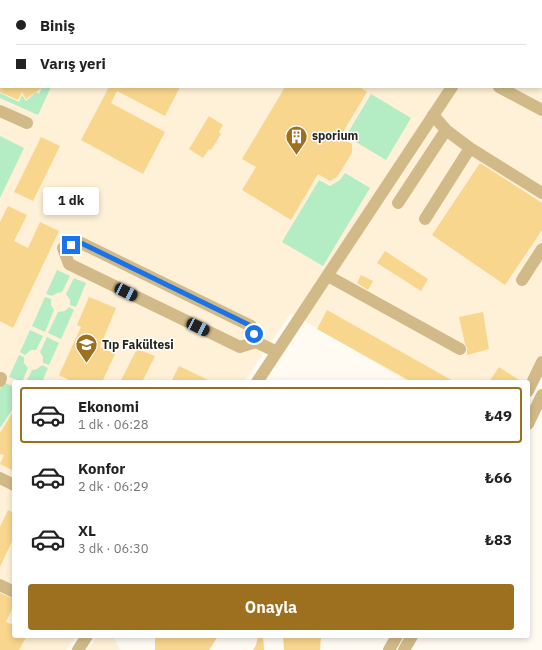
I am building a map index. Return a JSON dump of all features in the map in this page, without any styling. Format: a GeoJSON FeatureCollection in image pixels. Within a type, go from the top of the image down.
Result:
{"type":"FeatureCollection","features":[{"type":"Feature","properties":{"kind":"street"},"geometry":{"type":"LineString","coordinates":[[258,380],[451,88]]}},
{"type":"Feature","properties":{"kind":"street"},"geometry":{"type":"LineString","coordinates":[[501,88],[542,110]]}},
{"type":"Feature","properties":{"kind":"street"},"geometry":{"type":"LineString","coordinates":[[0,111],[26,123]]}},
{"type":"Feature","properties":{"kind":"street"},"geometry":{"type":"LineString","coordinates":[[433,115],[446,130],[470,148],[542,193]]}},
{"type":"Feature","properties":{"kind":"street"},"geometry":{"type":"LineString","coordinates":[[398,203],[446,130]]}},
{"type":"Feature","properties":{"kind":"street"},"geometry":{"type":"LineString","coordinates":[[425,219],[470,148]]}},
{"type":"Feature","properties":{"kind":"street"},"geometry":{"type":"LineString","coordinates":[[256,342],[251,326],[230,315],[79,242],[63,248],[69,264],[240,348],[256,342],[277,352]]}},
{"type":"Feature","properties":{"kind":"street"},"geometry":{"type":"LineString","coordinates":[[522,280],[542,249]]}},
{"type":"Feature","properties":{"kind":"street"},"geometry":{"type":"LineString","coordinates":[[328,276],[460,349]]}},
{"type":"Feature","properties":{"kind":"street"},"geometry":{"type":"LineString","coordinates":[[530,387],[542,362]]}},
{"type":"Feature","properties":{"kind":"street"},"geometry":{"type":"LineString","coordinates":[[530,420],[542,395]]}},
{"type":"Feature","properties":{"kind":"street"},"geometry":{"type":"LineString","coordinates":[[0,478],[12,484]]}},
{"type":"Feature","properties":{"kind":"street"},"geometry":{"type":"LineString","coordinates":[[0,585],[12,591]]}},
{"type":"Feature","properties":{"kind":"street"},"geometry":{"type":"LineString","coordinates":[[78,650],[86,638]]}},
{"type":"Feature","properties":{"kind":"street"},"geometry":{"type":"LineString","coordinates":[[389,650],[396,638]]}},
{"type":"Feature","properties":{"kind":"street"},"geometry":{"type":"LineString","coordinates":[[404,650],[411,638]]}},
{"type":"Feature","properties":{"kind":"shaded area"},"geometry":{"type":"Polygon","coordinates":[[[0,88],[542,88],[542,378],[530,396],[530,380],[405,380],[291,313],[245,380],[12,380],[12,638],[75,638],[66,650],[0,650],[0,88]]]}},
{"type":"Feature","properties":{"kind":"shaded area"},"geometry":{"type":"Polygon","coordinates":[[[96,638],[114,638],[120,650],[88,650],[96,638]]]}},
{"type":"Feature","properties":{"kind":"green space"},"geometry":{"type":"Polygon","coordinates":[[[42,88],[51,88],[38,115],[0,98],[0,93],[19,102],[22,95],[26,101],[36,92],[39,94],[42,88]]]}},
{"type":"Feature","properties":{"kind":"green space"},"geometry":{"type":"Polygon","coordinates":[[[371,94],[411,118],[386,160],[346,136],[371,94]]]}},
{"type":"Feature","properties":{"kind":"green space"},"geometry":{"type":"Polygon","coordinates":[[[0,136],[24,148],[0,198],[0,136]]]}},
{"type":"Feature","properties":{"kind":"green space"},"geometry":{"type":"Polygon","coordinates":[[[345,173],[370,188],[323,266],[282,242],[319,180],[330,186],[340,180],[345,173]]]}},
{"type":"Feature","properties":{"kind":"green space"},"geometry":{"type":"Polygon","coordinates":[[[57,270],[70,276],[62,292],[52,296],[46,294],[57,270]]]}},
{"type":"Feature","properties":{"kind":"green space"},"geometry":{"type":"Polygon","coordinates":[[[74,278],[86,283],[76,307],[70,305],[70,300],[66,294],[74,278]]]}},
{"type":"Feature","properties":{"kind":"green space"},"geometry":{"type":"Polygon","coordinates":[[[45,297],[51,299],[51,305],[54,310],[45,332],[32,326],[45,297]]]}},
{"type":"Feature","properties":{"kind":"green space"},"geometry":{"type":"Polygon","coordinates":[[[69,307],[74,310],[61,339],[48,333],[58,312],[65,311],[69,307]]]}},
{"type":"Feature","properties":{"kind":"green space"},"geometry":{"type":"Polygon","coordinates":[[[30,330],[43,336],[36,350],[31,350],[25,355],[20,352],[30,330]]]}},
{"type":"Feature","properties":{"kind":"green space"},"geometry":{"type":"Polygon","coordinates":[[[47,337],[59,343],[49,365],[43,363],[43,357],[40,352],[47,337]]]}},
{"type":"Feature","properties":{"kind":"green space"},"geometry":{"type":"Polygon","coordinates":[[[19,355],[24,357],[24,363],[28,368],[23,380],[17,380],[9,377],[19,355]]]}},
{"type":"Feature","properties":{"kind":"green space"},"geometry":{"type":"Polygon","coordinates":[[[42,365],[48,368],[43,380],[27,380],[32,370],[37,369],[42,365]]]}},
{"type":"Feature","properties":{"kind":"green space"},"geometry":{"type":"Polygon","coordinates":[[[3,382],[12,386],[12,410],[0,428],[0,389],[3,382]]]}},
{"type":"Feature","properties":{"kind":"building"},"geometry":{"type":"Polygon","coordinates":[[[0,88],[42,88],[26,99],[22,92],[18,100],[0,92],[0,88]]]}},
{"type":"Feature","properties":{"kind":"building"},"geometry":{"type":"Polygon","coordinates":[[[108,88],[179,88],[165,116],[117,91],[111,103],[165,132],[143,174],[81,140],[108,88]]]}},
{"type":"Feature","properties":{"kind":"building","name":"sporium"},"geometry":{"type":"Polygon","coordinates":[[[284,88],[361,88],[367,92],[340,137],[352,144],[352,153],[337,177],[330,181],[318,174],[291,220],[242,190],[256,167],[242,159],[284,88]]]}},
{"type":"Feature","properties":{"kind":"building"},"geometry":{"type":"Polygon","coordinates":[[[209,116],[223,125],[219,132],[221,134],[211,150],[209,149],[203,158],[189,149],[209,116]]]}},
{"type":"Feature","properties":{"kind":"building"},"geometry":{"type":"Polygon","coordinates":[[[41,137],[60,146],[33,201],[14,192],[41,137]]]}},
{"type":"Feature","properties":{"kind":"building"},"geometry":{"type":"Polygon","coordinates":[[[480,163],[542,203],[542,230],[505,285],[432,235],[480,163]]]}},
{"type":"Feature","properties":{"kind":"building"},"geometry":{"type":"Polygon","coordinates":[[[8,206],[27,215],[14,241],[28,248],[40,222],[59,231],[13,328],[0,321],[0,222],[8,206]]]}},
{"type":"Feature","properties":{"kind":"building"},"geometry":{"type":"Polygon","coordinates":[[[385,251],[428,279],[421,291],[377,263],[385,251]]]}},
{"type":"Feature","properties":{"kind":"building"},"geometry":{"type":"Polygon","coordinates":[[[361,275],[373,281],[368,290],[357,283],[361,275]]]}},
{"type":"Feature","properties":{"kind":"building"},"geometry":{"type":"Polygon","coordinates":[[[89,297],[116,308],[100,347],[115,354],[103,380],[69,380],[59,375],[81,327],[77,325],[89,297]]]}},
{"type":"Feature","properties":{"kind":"building"},"geometry":{"type":"Polygon","coordinates":[[[327,310],[451,380],[408,380],[317,329],[327,310]]]}},
{"type":"Feature","properties":{"kind":"building"},"geometry":{"type":"Polygon","coordinates":[[[483,312],[489,349],[467,355],[467,348],[459,317],[483,312]]]}},
{"type":"Feature","properties":{"kind":"building"},"geometry":{"type":"Polygon","coordinates":[[[137,349],[155,356],[143,380],[121,380],[137,349]]]}},
{"type":"Feature","properties":{"kind":"building"},"geometry":{"type":"Polygon","coordinates":[[[179,366],[208,380],[172,380],[179,366]]]}},
{"type":"Feature","properties":{"kind":"building"},"geometry":{"type":"Polygon","coordinates":[[[499,367],[519,380],[490,380],[499,367]]]}},
{"type":"Feature","properties":{"kind":"building"},"geometry":{"type":"Polygon","coordinates":[[[12,413],[12,470],[0,464],[4,455],[0,454],[0,433],[12,413]]]}},
{"type":"Feature","properties":{"kind":"building"},"geometry":{"type":"Polygon","coordinates":[[[8,510],[12,512],[12,541],[0,567],[0,527],[8,510]]]}},
{"type":"Feature","properties":{"kind":"building"},"geometry":{"type":"Polygon","coordinates":[[[0,593],[12,598],[12,609],[6,622],[12,624],[12,638],[26,638],[19,650],[0,650],[0,593]]]}},
{"type":"Feature","properties":{"kind":"building"},"geometry":{"type":"Polygon","coordinates":[[[155,638],[217,638],[209,650],[155,650],[155,638]]]}},
{"type":"Feature","properties":{"kind":"building"},"geometry":{"type":"Polygon","coordinates":[[[258,638],[263,638],[264,650],[253,650],[258,638]]]}},
{"type":"Feature","properties":{"kind":"building"},"geometry":{"type":"Polygon","coordinates":[[[283,638],[321,638],[320,650],[284,650],[283,638]]]}},
{"type":"Feature","properties":{"kind":"place","name":"sporium"},"geometry":{"type":"Point","coordinates":[297,156]}},
{"type":"Feature","properties":{"kind":"place","name":"Tıp Fakültesi"},"geometry":{"type":"Point","coordinates":[87,364]}},
{"type":"Feature","properties":{"kind":"route"},"geometry":{"type":"LineString","coordinates":[[71,245],[79,242],[251,326],[254,334]]}}]}
